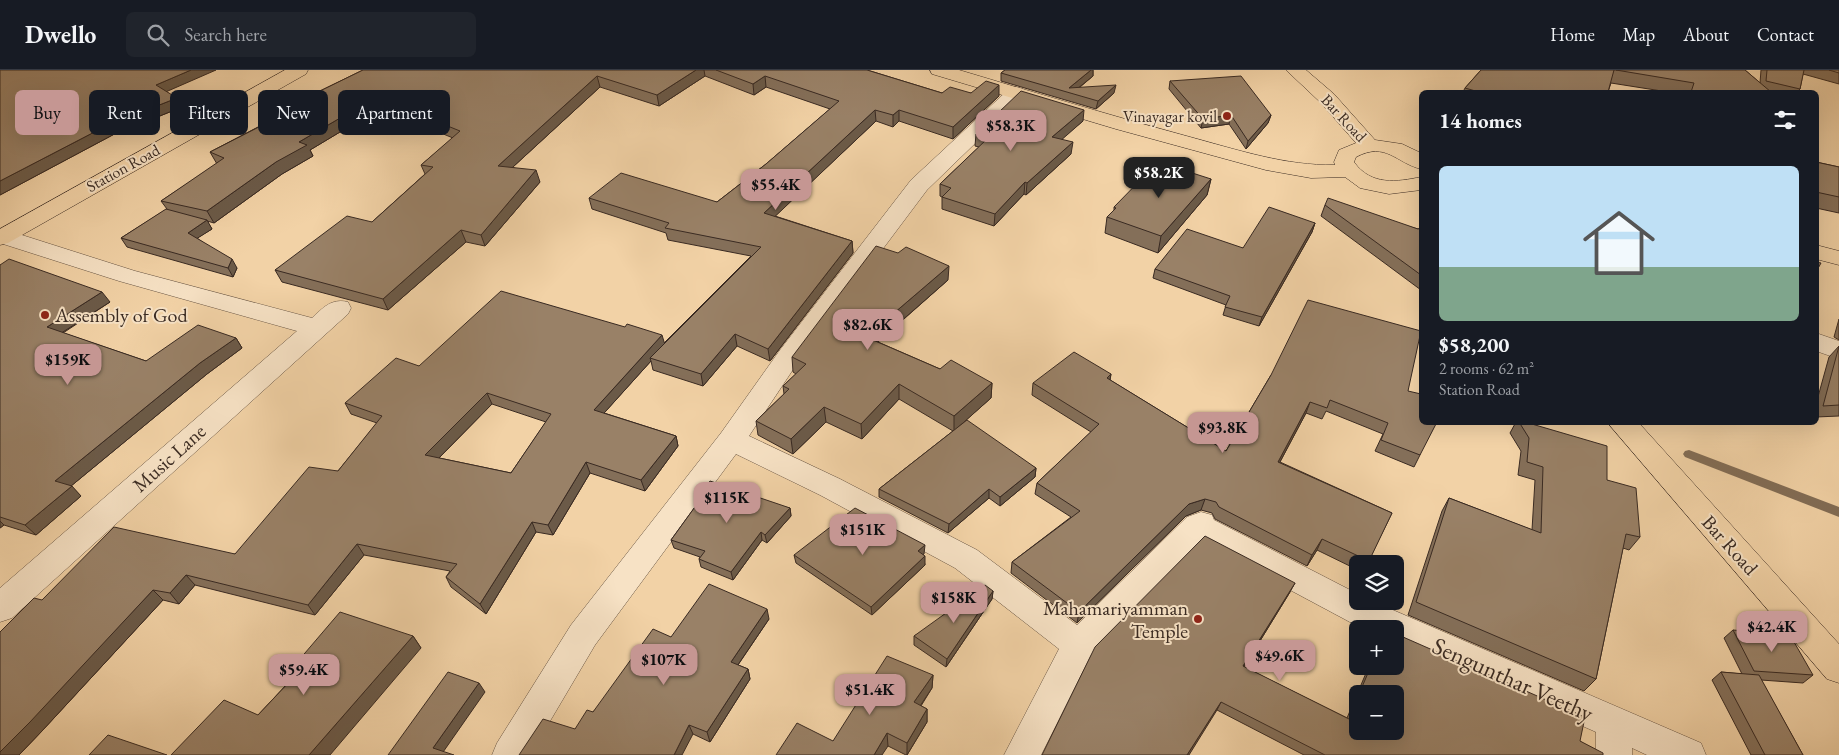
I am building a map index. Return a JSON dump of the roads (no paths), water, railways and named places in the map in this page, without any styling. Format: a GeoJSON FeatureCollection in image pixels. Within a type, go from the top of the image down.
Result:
{"type":"FeatureCollection","features":[{"type":"Feature","properties":{"kind":"main road","name":"Station Road"},"geometry":{"type":"LineString","coordinates":[[2,237],[299,70]]}},
{"type":"Feature","properties":{"kind":"main road"},"geometry":{"type":"LineString","coordinates":[[939,70],[1016,94],[1266,164],[1311,172],[1348,171]]}},
{"type":"Feature","properties":{"kind":"main road","name":"Bar Road"},"geometry":{"type":"LineString","coordinates":[[1295,70],[1327,98],[1370,146]]}},
{"type":"Feature","properties":{"kind":"main road"},"geometry":{"type":"LineString","coordinates":[[1417,190],[1376,186],[1348,171],[1344,162],[1346,154],[1355,148],[1370,146],[1400,150],[1414,156],[1419,161]]}},
{"type":"Feature","properties":{"kind":"main road"},"geometry":{"type":"LineString","coordinates":[[1819,253],[1839,258]]}},
{"type":"Feature","properties":{"kind":"main road","name":"Bar Road"},"geometry":{"type":"LineString","coordinates":[[1624,425],[1839,668]]}},
{"type":"Feature","properties":{"kind":"street"},"geometry":{"type":"LineString","coordinates":[[510,755],[583,634],[730,440],[789,356],[919,185],[1016,94]]}},
{"type":"Feature","properties":{"kind":"street"},"geometry":{"type":"LineString","coordinates":[[2,237],[127,276],[316,328]]}},
{"type":"Feature","properties":{"kind":"street","name":"Music Lane"},"geometry":{"type":"LineString","coordinates":[[0,608],[339,308]]}},
{"type":"Feature","properties":{"kind":"street"},"geometry":{"type":"LineString","coordinates":[[1819,343],[1839,350]]}},
{"type":"Feature","properties":{"kind":"street"},"geometry":{"type":"LineString","coordinates":[[730,440],[830,487],[966,558],[1080,645]]}},
{"type":"Feature","properties":{"kind":"street","name":"Sengunthar Veethy"},"geometry":{"type":"LineString","coordinates":[[1022,755],[1080,645],[1200,525],[1375,619],[1614,739],[1688,755]]}},
{"type":"Feature","properties":{"kind":"waterway"},"geometry":{"type":"LineString","coordinates":[[1689,454],[1839,512]]}},
{"type":"Feature","properties":{"kind":"place","name":"Vinayagar kovil"},"geometry":{"type":"Point","coordinates":[1227,116]}},
{"type":"Feature","properties":{"kind":"place","name":"Assembly of God"},"geometry":{"type":"Point","coordinates":[45,315]}},
{"type":"Feature","properties":{"kind":"place","name":"Mahamariyamman Temple"},"geometry":{"type":"Point","coordinates":[1198,619]}}]}
